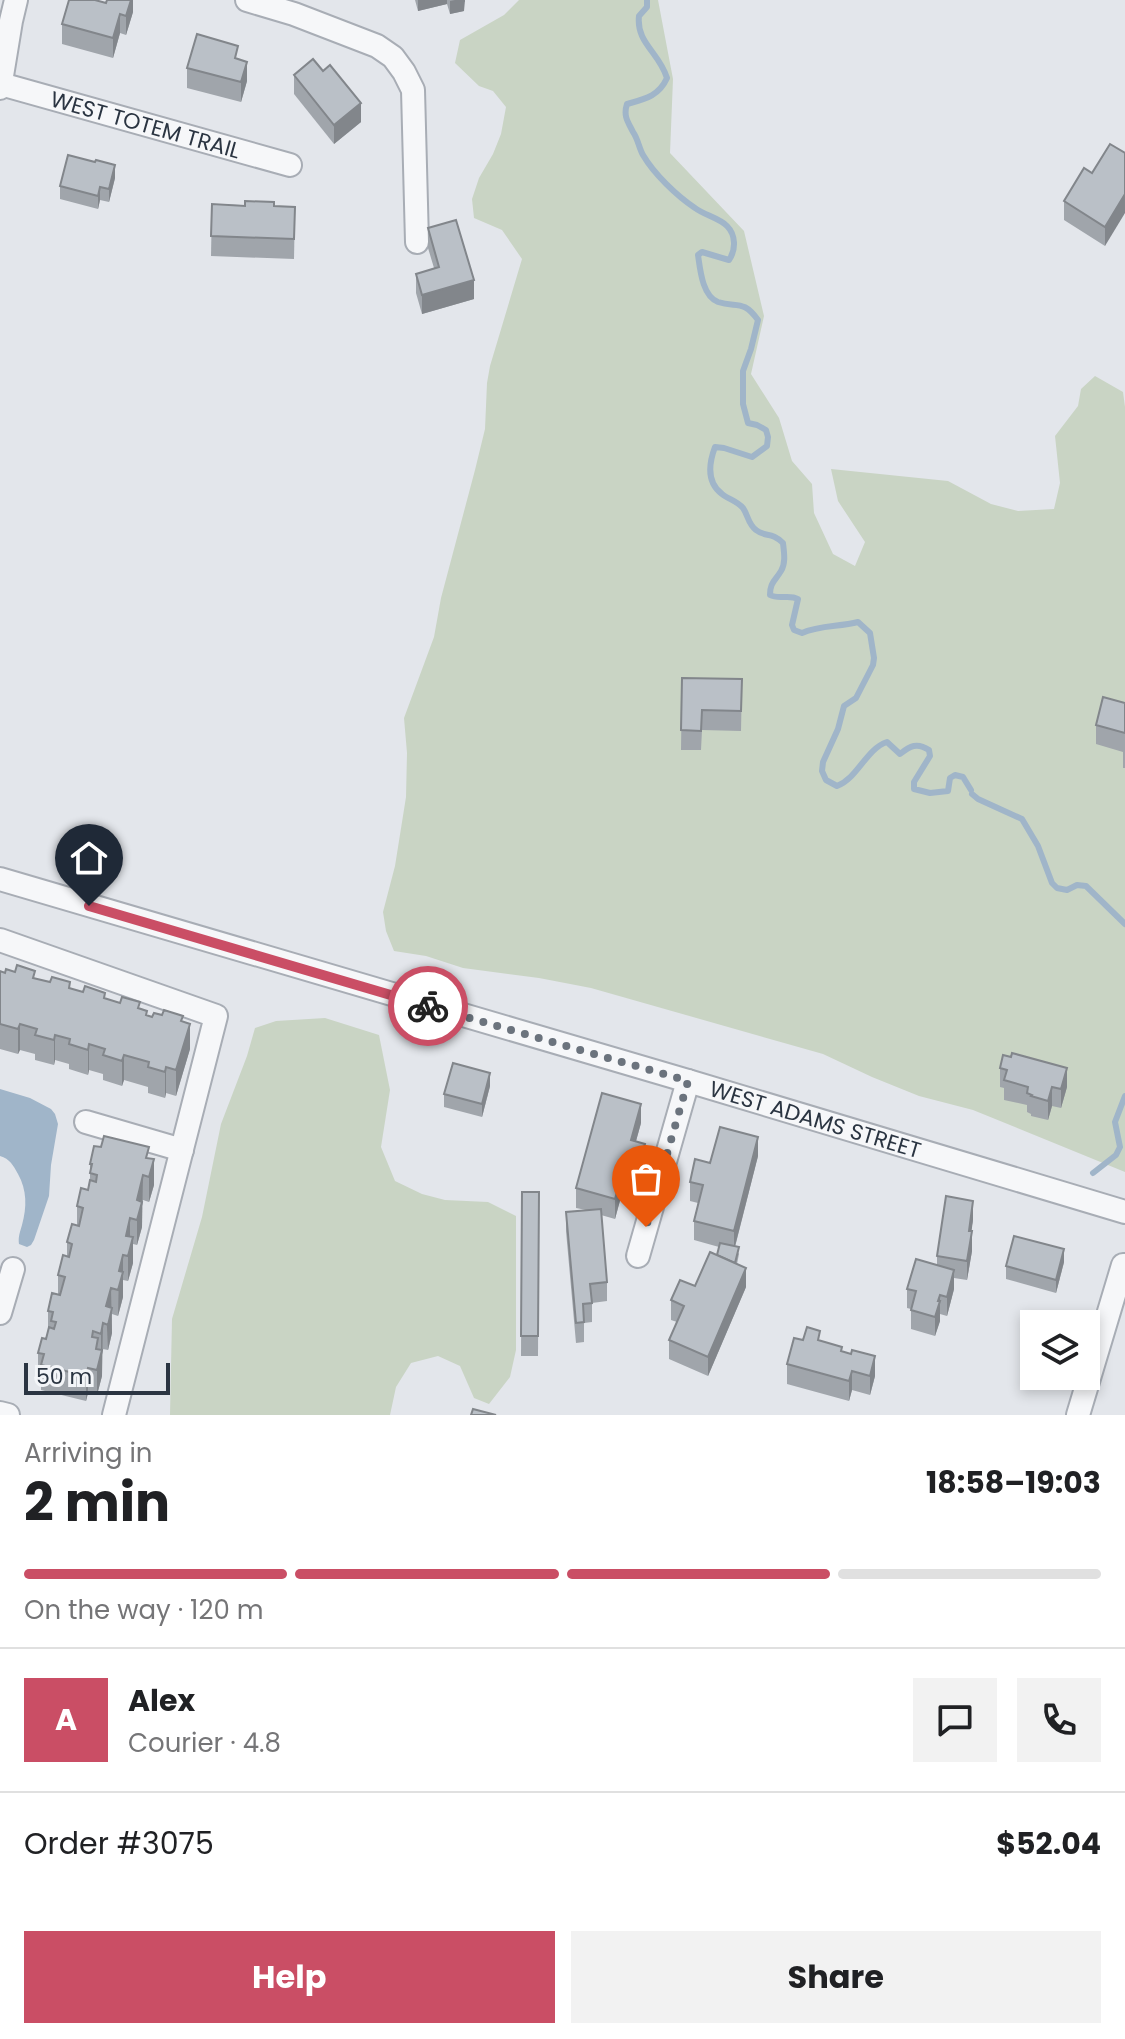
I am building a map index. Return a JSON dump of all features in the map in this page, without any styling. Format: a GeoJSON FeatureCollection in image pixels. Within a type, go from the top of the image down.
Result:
{"type":"FeatureCollection","features":[{"type":"Feature","properties":{"kind":"street"},"geometry":{"type":"LineString","coordinates":[[0,86],[16,0]]}},
{"type":"Feature","properties":{"kind":"street"},"geometry":{"type":"LineString","coordinates":[[247,0],[294,14],[377,46],[393,57],[404,72],[413,90],[417,242]]}},
{"type":"Feature","properties":{"kind":"street","name":"WEST TOTEM TRAIL"},"geometry":{"type":"LineString","coordinates":[[0,86],[290,165]]}},
{"type":"Feature","properties":{"kind":"street","name":"WEST ADAMS STREET"},"geometry":{"type":"LineString","coordinates":[[0,879],[1125,1212]]}},
{"type":"Feature","properties":{"kind":"street"},"geometry":{"type":"LineString","coordinates":[[0,940],[216,1016],[114,1415]]}},
{"type":"Feature","properties":{"kind":"street"},"geometry":{"type":"LineString","coordinates":[[638,1256],[688,1081]]}},
{"type":"Feature","properties":{"kind":"street"},"geometry":{"type":"LineString","coordinates":[[86,1122],[182,1150]]}},
{"type":"Feature","properties":{"kind":"street"},"geometry":{"type":"LineString","coordinates":[[1078,1415],[1125,1265]]}},
{"type":"Feature","properties":{"kind":"street"},"geometry":{"type":"LineString","coordinates":[[0,1313],[13,1269]]}},
{"type":"Feature","properties":{"kind":"street"},"geometry":{"type":"LineString","coordinates":[[0,1413],[8,1415]]}},
{"type":"Feature","properties":{"kind":"green space"},"geometry":{"type":"Polygon","coordinates":[[[519,0],[658,0],[673,79],[670,153],[744,231],[764,316],[751,374],[779,418],[792,461],[812,484],[814,513],[833,554],[855,566],[865,542],[838,501],[831,469],[948,481],[991,504],[1018,511],[1054,509],[1060,483],[1055,436],[1078,406],[1081,389],[1095,376],[1123,392],[1125,1172],[973,1110],[919,1096],[823,1054],[591,988],[463,968],[426,956],[394,951],[383,912],[395,866],[406,797],[404,718],[434,637],[441,598],[485,429],[490,366],[522,259],[502,230],[474,218],[472,199],[501,134],[506,107],[493,91],[479,86],[455,63],[460,40],[504,15],[519,0]]]}},
{"type":"Feature","properties":{"kind":"green space"},"geometry":{"type":"Polygon","coordinates":[[[325,1018],[379,1035],[390,1090],[381,1147],[395,1181],[422,1194],[445,1200],[488,1202],[516,1216],[516,1350],[510,1377],[489,1404],[474,1398],[460,1366],[438,1356],[411,1363],[396,1387],[390,1415],[170,1415],[172,1319],[202,1217],[221,1124],[255,1028],[276,1021],[325,1018]]]}},
{"type":"Feature","properties":{"kind":"water"},"geometry":{"type":"Polygon","coordinates":[[[0,1089],[30,1098],[51,1109],[58,1124],[49,1196],[34,1240],[27,1247],[19,1244],[25,1192],[13,1165],[0,1156],[0,1089]]]}},
{"type":"Feature","properties":{"kind":"building"},"geometry":{"type":"Polygon","coordinates":[[[69,0],[106,3],[107,0],[131,0],[126,16],[120,14],[113,38],[62,24],[69,0]]]}},
{"type":"Feature","properties":{"kind":"building"},"geometry":{"type":"Polygon","coordinates":[[[197,34],[238,46],[235,58],[247,62],[241,82],[187,68],[197,34]]]}},
{"type":"Feature","properties":{"kind":"building"},"geometry":{"type":"Polygon","coordinates":[[[313,59],[323,71],[330,65],[361,103],[334,125],[294,75],[313,59]]]}},
{"type":"Feature","properties":{"kind":"building"},"geometry":{"type":"Polygon","coordinates":[[[1110,144],[1125,153],[1125,194],[1105,227],[1064,201],[1084,168],[1092,173],[1110,144]]]}},
{"type":"Feature","properties":{"kind":"building"},"geometry":{"type":"Polygon","coordinates":[[[68,155],[115,165],[109,189],[100,187],[98,196],[60,186],[68,155]]]}},
{"type":"Feature","properties":{"kind":"building"},"geometry":{"type":"Polygon","coordinates":[[[245,201],[274,202],[274,206],[295,207],[294,239],[211,236],[212,204],[245,206],[245,201]]]}},
{"type":"Feature","properties":{"kind":"building"},"geometry":{"type":"Polygon","coordinates":[[[456,220],[474,280],[422,295],[416,274],[439,267],[428,228],[456,220]]]}},
{"type":"Feature","properties":{"kind":"building"},"geometry":{"type":"Polygon","coordinates":[[[682,678],[742,679],[741,711],[702,710],[701,731],[681,730],[682,678]]]}},
{"type":"Feature","properties":{"kind":"building"},"geometry":{"type":"Polygon","coordinates":[[[1103,697],[1125,703],[1125,733],[1096,725],[1103,697]]]}},
{"type":"Feature","properties":{"kind":"building"},"geometry":{"type":"Polygon","coordinates":[[[17,965],[35,971],[33,978],[50,982],[52,977],[70,982],[69,988],[83,992],[85,986],[105,993],[104,998],[120,1003],[122,997],[140,1002],[138,1008],[152,1017],[154,1013],[162,1015],[164,1010],[183,1016],[181,1021],[190,1024],[176,1070],[166,1067],[165,1072],[148,1067],[149,1062],[124,1055],[122,1061],[103,1055],[105,1049],[89,1044],[88,1050],[69,1044],[70,1039],[55,1035],[54,1040],[35,1035],[37,1029],[20,1024],[18,1029],[0,1024],[0,971],[15,972],[17,965]]]}},
{"type":"Feature","properties":{"kind":"building"},"geometry":{"type":"Polygon","coordinates":[[[1012,1053],[1067,1068],[1061,1089],[1052,1087],[1048,1101],[1031,1096],[1027,1093],[1028,1087],[1004,1080],[1007,1070],[1000,1068],[1003,1055],[1011,1057],[1012,1053]]]}},
{"type":"Feature","properties":{"kind":"building"},"geometry":{"type":"Polygon","coordinates":[[[453,1063],[490,1073],[482,1104],[444,1094],[453,1063]]]}},
{"type":"Feature","properties":{"kind":"building"},"geometry":{"type":"Polygon","coordinates":[[[602,1093],[641,1104],[631,1140],[645,1144],[639,1166],[625,1162],[615,1199],[576,1188],[602,1093]]]}},
{"type":"Feature","properties":{"kind":"building"},"geometry":{"type":"Polygon","coordinates":[[[720,1127],[758,1137],[734,1231],[694,1221],[703,1185],[690,1182],[695,1159],[710,1163],[720,1127]]]}},
{"type":"Feature","properties":{"kind":"building"},"geometry":{"type":"Polygon","coordinates":[[[104,1136],[149,1147],[146,1158],[154,1159],[149,1177],[143,1175],[137,1200],[142,1202],[137,1220],[130,1218],[126,1236],[133,1237],[128,1256],[123,1255],[119,1271],[123,1272],[118,1290],[111,1288],[106,1306],[112,1308],[108,1325],[103,1323],[101,1334],[93,1331],[92,1337],[98,1338],[96,1349],[102,1350],[97,1370],[88,1368],[86,1376],[41,1365],[44,1354],[38,1353],[49,1327],[54,1329],[56,1322],[51,1321],[53,1312],[48,1311],[52,1293],[60,1295],[65,1277],[58,1275],[63,1255],[69,1257],[72,1244],[67,1242],[72,1224],[79,1226],[83,1208],[77,1206],[81,1188],[88,1190],[90,1180],[96,1182],[97,1175],[90,1173],[90,1164],[94,1146],[101,1147],[104,1136]]]}},
{"type":"Feature","properties":{"kind":"building"},"geometry":{"type":"Polygon","coordinates":[[[522,1192],[539,1192],[538,1336],[521,1336],[522,1192]]]}},
{"type":"Feature","properties":{"kind":"building"},"geometry":{"type":"Polygon","coordinates":[[[946,1196],[973,1201],[967,1261],[937,1256],[946,1196]]]}},
{"type":"Feature","properties":{"kind":"building"},"geometry":{"type":"Polygon","coordinates":[[[601,1209],[607,1282],[590,1284],[592,1303],[583,1304],[584,1322],[576,1323],[566,1212],[601,1209]]]}},
{"type":"Feature","properties":{"kind":"building"},"geometry":{"type":"Polygon","coordinates":[[[1014,1236],[1064,1249],[1056,1280],[1006,1266],[1014,1236]]]}},
{"type":"Feature","properties":{"kind":"building"},"geometry":{"type":"Polygon","coordinates":[[[720,1243],[739,1247],[735,1263],[717,1255],[720,1243]]]}},
{"type":"Feature","properties":{"kind":"building"},"geometry":{"type":"Polygon","coordinates":[[[710,1252],[746,1268],[708,1357],[669,1340],[684,1306],[671,1300],[680,1280],[695,1286],[710,1252]]]}},
{"type":"Feature","properties":{"kind":"building"},"geometry":{"type":"Polygon","coordinates":[[[916,1259],[954,1270],[947,1297],[940,1295],[935,1317],[911,1310],[916,1291],[907,1289],[916,1259]]]}},
{"type":"Feature","properties":{"kind":"building"},"geometry":{"type":"Polygon","coordinates":[[[807,1327],[820,1331],[818,1340],[842,1347],[841,1351],[851,1354],[852,1350],[875,1356],[870,1376],[852,1371],[849,1381],[787,1364],[794,1338],[803,1340],[807,1327]]]}},
{"type":"Feature","properties":{"kind":"building"},"geometry":{"type":"Polygon","coordinates":[[[473,1409],[496,1415],[471,1415],[473,1409]]]}},
{"type":"Feature","properties":{"kind":"waterway"},"geometry":{"type":"LineString","coordinates":[[647,0],[647,7],[639,16],[641,33],[667,78],[656,93],[627,104],[627,119],[643,155],[660,177],[688,203],[724,223],[732,234],[734,247],[729,260],[702,252],[698,255],[708,294],[718,302],[748,309],[758,320],[743,371],[743,404],[748,423],[766,430],[767,446],[752,457],[715,447],[710,466],[713,484],[724,496],[743,508],[753,528],[783,543],[784,565],[772,584],[770,595],[798,599],[792,625],[794,630],[802,633],[858,622],[870,633],[873,665],[856,698],[844,706],[822,771],[826,780],[837,786],[851,777],[867,757],[887,742],[900,754],[917,746],[929,750],[930,756],[914,782],[914,789],[930,793],[948,791],[950,778],[955,775],[963,777],[971,790]]}},
{"type":"Feature","properties":{"kind":"waterway"},"geometry":{"type":"LineString","coordinates":[[972,794],[1022,819],[1057,888],[1067,890],[1077,885],[1086,886],[1125,924]]}},
{"type":"Feature","properties":{"kind":"waterway"},"geometry":{"type":"LineString","coordinates":[[1093,1173],[1116,1155],[1120,1147],[1115,1122],[1125,1096]]}},
{"type":"Feature","properties":{"kind":"way so far"},"geometry":{"type":"LineString","coordinates":[[428,1006],[688,1081],[646,1227]]}},
{"type":"Feature","properties":{"kind":"route"},"geometry":{"type":"LineString","coordinates":[[89,906],[428,1006]]}}]}
